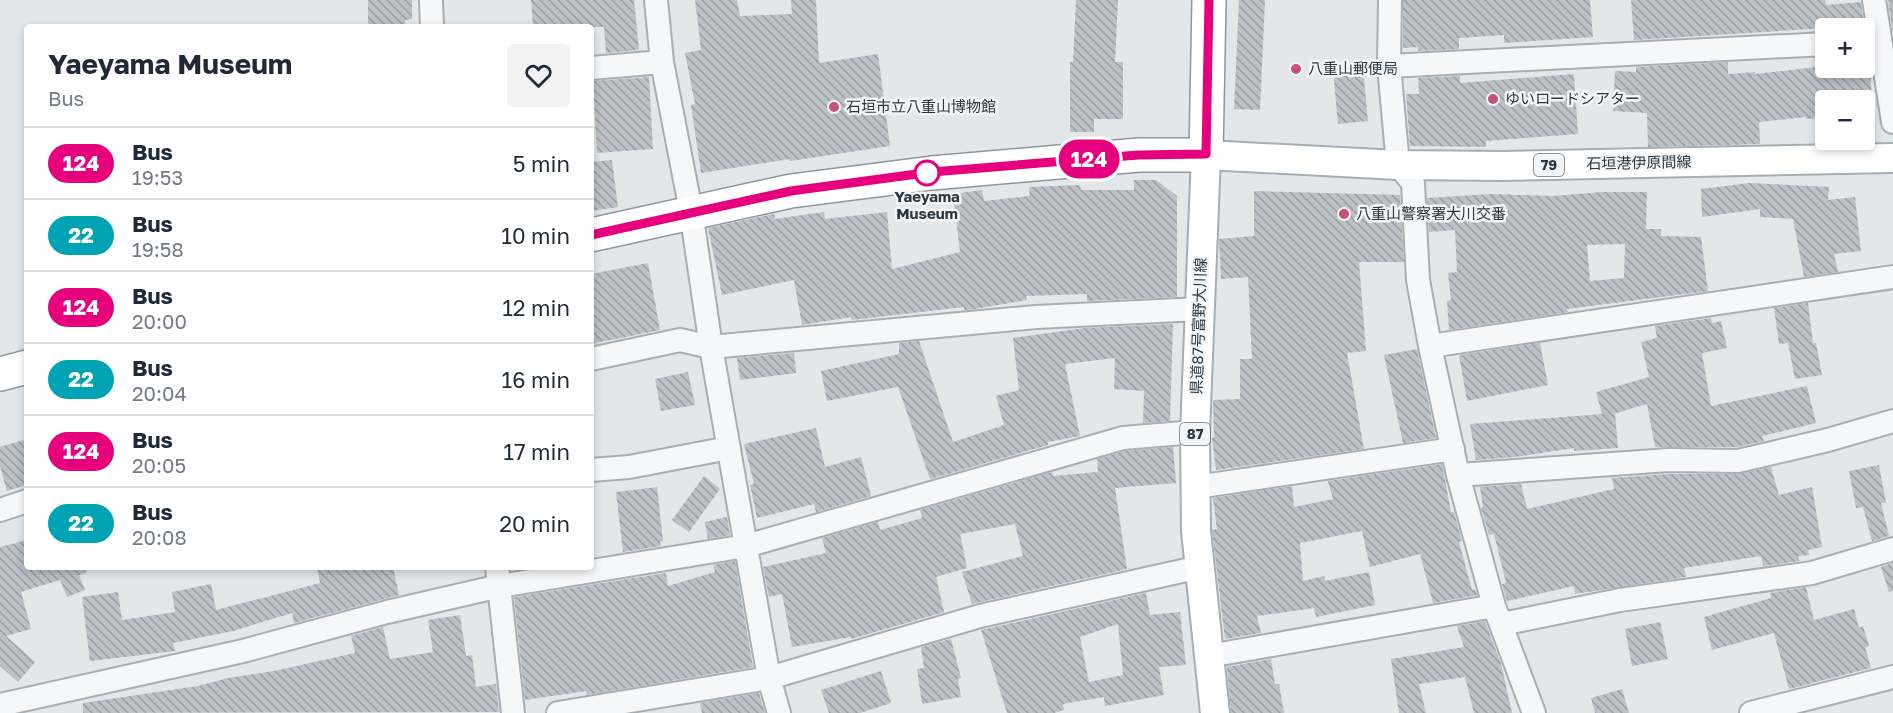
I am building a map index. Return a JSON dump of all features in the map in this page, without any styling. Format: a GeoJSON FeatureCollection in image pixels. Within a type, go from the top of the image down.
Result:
{"type":"FeatureCollection","features":[{"type":"Feature","properties":{"kind":"highway"},"geometry":{"type":"LineString","coordinates":[[594,234],[691,211],[791,191],[932,172],[1138,155],[1206,154],[1209,0]]}},
{"type":"Feature","properties":{"kind":"highway"},"geometry":{"type":"LineString","coordinates":[[0,374],[24,368]]}},
{"type":"Feature","properties":{"kind":"main road","name":"石垣港伊原間線"},"geometry":{"type":"LineString","coordinates":[[1206,154],[1398,165],[1503,166],[1893,158]]}},
{"type":"Feature","properties":{"kind":"main road","name":"県道87号富野大川線"},"geometry":{"type":"LineString","coordinates":[[1206,154],[1195,432],[1196,531],[1215,713]]}},
{"type":"Feature","properties":{"kind":"street"},"geometry":{"type":"LineString","coordinates":[[431,0],[432,24]]}},
{"type":"Feature","properties":{"kind":"street"},"geometry":{"type":"LineString","coordinates":[[656,0],[662,62],[691,211],[711,347],[769,678],[779,713]]}},
{"type":"Feature","properties":{"kind":"street"},"geometry":{"type":"LineString","coordinates":[[1390,0],[1389,66],[1398,165],[1413,183],[1416,259],[1430,346],[1458,475],[1498,615],[1534,713]]}},
{"type":"Feature","properties":{"kind":"street"},"geometry":{"type":"LineString","coordinates":[[1874,0],[1893,122]]}},
{"type":"Feature","properties":{"kind":"street"},"geometry":{"type":"LineString","coordinates":[[1389,66],[1815,45]]}},
{"type":"Feature","properties":{"kind":"street"},"geometry":{"type":"LineString","coordinates":[[594,68],[662,62]]}},
{"type":"Feature","properties":{"kind":"street"},"geometry":{"type":"LineString","coordinates":[[1430,346],[1893,277]]}},
{"type":"Feature","properties":{"kind":"street"},"geometry":{"type":"LineString","coordinates":[[594,358],[680,340],[711,347],[1036,317],[1200,309]]}},
{"type":"Feature","properties":{"kind":"street"},"geometry":{"type":"LineString","coordinates":[[1458,475],[1669,459],[1738,461],[1893,422]]}},
{"type":"Feature","properties":{"kind":"street"},"geometry":{"type":"LineString","coordinates":[[594,565],[746,546],[1123,438],[1195,432]]}},
{"type":"Feature","properties":{"kind":"street"},"geometry":{"type":"LineString","coordinates":[[594,471],[629,467],[729,448]]}},
{"type":"Feature","properties":{"kind":"street"},"geometry":{"type":"LineString","coordinates":[[1196,487],[1453,449]]}},
{"type":"Feature","properties":{"kind":"street"},"geometry":{"type":"LineString","coordinates":[[0,510],[24,502]]}},
{"type":"Feature","properties":{"kind":"street"},"geometry":{"type":"LineString","coordinates":[[1209,656],[1812,573],[1893,549]]}},
{"type":"Feature","properties":{"kind":"street"},"geometry":{"type":"LineString","coordinates":[[558,713],[769,678],[980,616],[1200,567]]}},
{"type":"Feature","properties":{"kind":"street"},"geometry":{"type":"LineString","coordinates":[[0,705],[243,651],[387,612],[499,577],[555,570]]}},
{"type":"Feature","properties":{"kind":"street"},"geometry":{"type":"LineString","coordinates":[[499,577],[513,713]]}},
{"type":"Feature","properties":{"kind":"street"},"geometry":{"type":"LineString","coordinates":[[1751,713],[1893,677]]}},
{"type":"Feature","properties":{"kind":"building"},"geometry":{"type":"Polygon","coordinates":[[[368,0],[412,0],[412,19],[405,20],[405,24],[368,24],[368,0]]]}},
{"type":"Feature","properties":{"kind":"building"},"geometry":{"type":"Polygon","coordinates":[[[531,0],[634,0],[639,50],[606,53],[604,27],[594,27],[594,24],[533,24],[531,0]]]}},
{"type":"Feature","properties":{"kind":"building"},"geometry":{"type":"Polygon","coordinates":[[[695,0],[737,0],[740,16],[792,14],[791,0],[816,0],[819,63],[878,54],[890,146],[701,173],[691,105],[695,104],[685,53],[701,50],[695,0]]]}},
{"type":"Feature","properties":{"kind":"building"},"geometry":{"type":"Polygon","coordinates":[[[1076,0],[1118,0],[1115,62],[1123,62],[1123,119],[1094,119],[1094,132],[1070,132],[1070,62],[1073,62],[1076,0]]]}},
{"type":"Feature","properties":{"kind":"building"},"geometry":{"type":"Polygon","coordinates":[[[1239,0],[1265,0],[1260,110],[1234,109],[1239,0]]]}},
{"type":"Feature","properties":{"kind":"building"},"geometry":{"type":"Polygon","coordinates":[[[1403,0],[1590,0],[1593,37],[1504,43],[1504,35],[1459,38],[1459,49],[1418,51],[1418,47],[1403,48],[1403,0]]]}},
{"type":"Feature","properties":{"kind":"building"},"geometry":{"type":"Polygon","coordinates":[[[1631,0],[1825,0],[1826,5],[1861,2],[1863,18],[1815,18],[1815,29],[1634,40],[1631,0]]]}},
{"type":"Feature","properties":{"kind":"building"},"geometry":{"type":"Polygon","coordinates":[[[1888,0],[1893,0],[1893,30],[1892,30],[1888,0]]]}},
{"type":"Feature","properties":{"kind":"building"},"geometry":{"type":"Polygon","coordinates":[[[1728,62],[1728,74],[1755,72],[1755,74],[1815,67],[1815,78],[1871,78],[1871,90],[1815,90],[1815,119],[1806,119],[1806,117],[1759,122],[1760,144],[1648,147],[1647,113],[1613,111],[1615,71],[1636,72],[1636,67],[1728,62]]]}},
{"type":"Feature","properties":{"kind":"building"},"geometry":{"type":"Polygon","coordinates":[[[1363,68],[1368,121],[1338,124],[1333,71],[1363,68]]]}},
{"type":"Feature","properties":{"kind":"building"},"geometry":{"type":"Polygon","coordinates":[[[1574,74],[1578,134],[1486,141],[1486,147],[1410,146],[1406,94],[1419,94],[1418,78],[1460,76],[1460,83],[1574,74]]]}},
{"type":"Feature","properties":{"kind":"building"},"geometry":{"type":"Polygon","coordinates":[[[649,77],[653,149],[597,153],[594,81],[649,77]]]}},
{"type":"Feature","properties":{"kind":"building"},"geometry":{"type":"Polygon","coordinates":[[[612,160],[618,207],[594,211],[594,162],[612,160]]]}},
{"type":"Feature","properties":{"kind":"building"},"geometry":{"type":"Polygon","coordinates":[[[1134,180],[1156,180],[1177,196],[1177,297],[1087,301],[1087,294],[1026,296],[1027,300],[975,309],[964,310],[964,307],[852,320],[851,317],[802,325],[794,280],[722,295],[708,228],[774,214],[775,219],[824,212],[825,219],[887,212],[892,269],[960,252],[953,194],[982,190],[984,201],[1030,196],[1029,187],[1080,185],[1081,190],[1134,190],[1134,180]]]}},
{"type":"Feature","properties":{"kind":"building"},"geometry":{"type":"Polygon","coordinates":[[[1750,183],[1829,187],[1828,200],[1855,197],[1861,251],[1834,254],[1838,272],[1804,277],[1793,219],[1760,217],[1760,209],[1702,217],[1701,189],[1750,183]]]}},
{"type":"Feature","properties":{"kind":"building"},"geometry":{"type":"Polygon","coordinates":[[[1254,191],[1400,195],[1404,262],[1359,262],[1366,351],[1347,353],[1364,449],[1216,470],[1212,438],[1214,437],[1213,400],[1240,399],[1240,359],[1252,359],[1248,277],[1221,279],[1219,239],[1254,236],[1254,191]]]}},
{"type":"Feature","properties":{"kind":"building"},"geometry":{"type":"Polygon","coordinates":[[[1602,192],[1647,192],[1646,229],[1661,229],[1661,236],[1701,237],[1708,291],[1567,309],[1568,312],[1449,330],[1447,301],[1451,300],[1448,273],[1457,272],[1455,230],[1429,232],[1427,198],[1492,194],[1552,196],[1602,192]],[[1625,244],[1587,245],[1590,281],[1624,278],[1625,244]]]}},
{"type":"Feature","properties":{"kind":"building"},"geometry":{"type":"Polygon","coordinates":[[[648,263],[660,330],[594,343],[594,273],[648,263]]]}},
{"type":"Feature","properties":{"kind":"building"},"geometry":{"type":"Polygon","coordinates":[[[1808,303],[1813,343],[1816,343],[1822,375],[1795,379],[1788,343],[1779,344],[1774,308],[1808,303]]]}},
{"type":"Feature","properties":{"kind":"building"},"geometry":{"type":"Polygon","coordinates":[[[1711,318],[1712,323],[1721,321],[1727,348],[1702,353],[1711,406],[1807,386],[1816,423],[1762,436],[1764,441],[1737,447],[1655,447],[1647,404],[1615,413],[1618,448],[1574,451],[1574,448],[1476,460],[1470,424],[1602,414],[1596,392],[1649,377],[1641,342],[1657,338],[1655,326],[1711,318]]]}},
{"type":"Feature","properties":{"kind":"building"},"geometry":{"type":"Polygon","coordinates":[[[1173,324],[1170,421],[1143,423],[1144,391],[1114,389],[1115,358],[1065,364],[1080,436],[1048,442],[1048,445],[930,479],[898,387],[827,401],[821,371],[899,354],[899,343],[919,341],[953,442],[1004,425],[996,396],[1019,390],[1013,338],[1085,328],[1173,324]]]}},
{"type":"Feature","properties":{"kind":"building"},"geometry":{"type":"Polygon","coordinates":[[[1540,343],[1548,385],[1467,401],[1459,355],[1540,343]]]}},
{"type":"Feature","properties":{"kind":"building"},"geometry":{"type":"Polygon","coordinates":[[[1417,349],[1436,438],[1403,443],[1384,355],[1417,349]]]}},
{"type":"Feature","properties":{"kind":"building"},"geometry":{"type":"Polygon","coordinates":[[[794,353],[796,373],[740,380],[737,358],[794,353]]]}},
{"type":"Feature","properties":{"kind":"building"},"geometry":{"type":"Polygon","coordinates":[[[688,372],[695,405],[661,411],[655,379],[688,372]]]}},
{"type":"Feature","properties":{"kind":"building"},"geometry":{"type":"Polygon","coordinates":[[[816,428],[825,467],[861,457],[871,496],[816,512],[814,504],[757,518],[750,485],[754,484],[744,444],[816,428]]]}},
{"type":"Feature","properties":{"kind":"building"},"geometry":{"type":"Polygon","coordinates":[[[24,440],[24,486],[7,491],[0,466],[0,447],[24,440]]]}},
{"type":"Feature","properties":{"kind":"building"},"geometry":{"type":"Polygon","coordinates":[[[1173,447],[1176,483],[1115,488],[1127,569],[972,604],[962,572],[1023,556],[1015,524],[960,534],[967,568],[936,577],[944,612],[851,639],[851,637],[792,647],[782,594],[769,597],[763,567],[826,553],[822,538],[878,522],[880,530],[922,518],[920,510],[1052,472],[1053,476],[1098,472],[1097,459],[1125,451],[1173,447]]]}},
{"type":"Feature","properties":{"kind":"building"},"geometry":{"type":"Polygon","coordinates":[[[1442,464],[1451,512],[1454,512],[1462,541],[1459,542],[1472,590],[1475,589],[1477,595],[1433,603],[1420,554],[1370,567],[1362,531],[1300,543],[1303,581],[1324,576],[1325,581],[1369,572],[1375,605],[1316,617],[1314,608],[1257,616],[1261,633],[1225,639],[1212,530],[1217,529],[1213,498],[1292,486],[1294,507],[1333,499],[1328,481],[1442,464]]]}},
{"type":"Feature","properties":{"kind":"building"},"geometry":{"type":"Polygon","coordinates":[[[1879,465],[1886,503],[1881,503],[1889,536],[1872,541],[1863,507],[1856,508],[1849,471],[1879,465]]]}},
{"type":"Feature","properties":{"kind":"building"},"geometry":{"type":"Polygon","coordinates":[[[1771,467],[1779,495],[1812,487],[1822,547],[1808,550],[1809,555],[1798,556],[1800,561],[1763,566],[1761,556],[1684,568],[1686,577],[1575,594],[1574,586],[1507,601],[1502,584],[1506,583],[1494,534],[1489,535],[1481,508],[1483,507],[1480,487],[1521,484],[1527,509],[1614,489],[1612,478],[1669,474],[1738,474],[1771,467]]]}},
{"type":"Feature","properties":{"kind":"building"},"geometry":{"type":"Polygon","coordinates":[[[704,476],[720,489],[689,532],[672,520],[704,476]]]}},
{"type":"Feature","properties":{"kind":"building"},"geometry":{"type":"Polygon","coordinates":[[[657,487],[663,541],[660,542],[661,546],[623,552],[616,492],[657,487]]]}},
{"type":"Feature","properties":{"kind":"building"},"geometry":{"type":"Polygon","coordinates":[[[727,517],[730,535],[708,539],[705,522],[727,517]]]}},
{"type":"Feature","properties":{"kind":"building"},"geometry":{"type":"Polygon","coordinates":[[[24,541],[24,570],[86,570],[86,573],[79,575],[85,590],[67,597],[60,580],[21,592],[31,629],[6,636],[35,662],[18,682],[0,666],[0,547],[24,541]]]}},
{"type":"Feature","properties":{"kind":"building"},"geometry":{"type":"Polygon","coordinates":[[[735,561],[753,667],[587,695],[586,691],[525,700],[514,597],[666,573],[668,586],[715,572],[713,565],[735,561]]]}},
{"type":"Feature","properties":{"kind":"building"},"geometry":{"type":"Polygon","coordinates":[[[1893,563],[1893,591],[1889,592],[1881,567],[1893,563]]]}},
{"type":"Feature","properties":{"kind":"building"},"geometry":{"type":"Polygon","coordinates":[[[318,570],[394,570],[399,595],[294,623],[292,613],[233,631],[173,643],[175,651],[90,661],[82,597],[118,592],[122,620],[175,612],[172,592],[211,584],[216,610],[320,583],[318,570]]]}},
{"type":"Feature","properties":{"kind":"building"},"geometry":{"type":"Polygon","coordinates":[[[1806,587],[1814,620],[1854,609],[1859,628],[1863,626],[1869,646],[1865,647],[1871,668],[1789,689],[1774,633],[1712,650],[1704,617],[1771,598],[1770,593],[1806,587]]]}},
{"type":"Feature","properties":{"kind":"building"},"geometry":{"type":"Polygon","coordinates":[[[1146,593],[1150,615],[1180,612],[1186,665],[1159,667],[1164,695],[1105,706],[1104,697],[1063,704],[1064,710],[1054,713],[1007,713],[981,630],[1146,593]],[[1118,624],[1080,637],[1089,682],[1123,675],[1118,624]]]}},
{"type":"Feature","properties":{"kind":"building"},"geometry":{"type":"Polygon","coordinates":[[[460,615],[466,656],[472,655],[476,687],[496,684],[499,712],[83,713],[83,703],[198,686],[355,653],[351,636],[383,627],[390,659],[433,652],[428,620],[460,615]]]}},
{"type":"Feature","properties":{"kind":"building"},"geometry":{"type":"Polygon","coordinates":[[[1485,621],[1501,664],[1512,713],[1474,713],[1465,677],[1419,684],[1426,713],[1399,713],[1391,659],[1464,647],[1457,626],[1485,621]]]}},
{"type":"Feature","properties":{"kind":"building"},"geometry":{"type":"Polygon","coordinates":[[[1660,622],[1668,659],[1632,666],[1625,629],[1660,622]]]}},
{"type":"Feature","properties":{"kind":"building"},"geometry":{"type":"Polygon","coordinates":[[[951,639],[961,678],[958,679],[961,697],[922,704],[917,669],[924,668],[921,647],[951,639]]]}},
{"type":"Feature","properties":{"kind":"building"},"geometry":{"type":"Polygon","coordinates":[[[1271,659],[1275,684],[1279,684],[1284,713],[1231,713],[1227,667],[1271,659]]]}},
{"type":"Feature","properties":{"kind":"building"},"geometry":{"type":"Polygon","coordinates":[[[881,671],[891,703],[860,713],[829,713],[821,690],[881,671]]]}},
{"type":"Feature","properties":{"kind":"building"},"geometry":{"type":"Polygon","coordinates":[[[1622,689],[1629,713],[1595,713],[1591,698],[1622,689]]]}},
{"type":"Feature","properties":{"kind":"building"},"geometry":{"type":"Polygon","coordinates":[[[759,693],[765,713],[702,713],[700,703],[759,693]]]}},
{"type":"Feature","properties":{"kind":"bus line","name":"124"},"geometry":{"type":"LineString","coordinates":[[594,234],[691,211],[791,191],[932,172],[1138,155],[1206,154],[1209,0]]}},
{"type":"Feature","properties":{"kind":"place","name":"八重山郵便局"},"geometry":{"type":"Point","coordinates":[1296,69]}},
{"type":"Feature","properties":{"kind":"place","name":"ゆいロードシアター"},"geometry":{"type":"Point","coordinates":[1493,99]}},
{"type":"Feature","properties":{"kind":"place","name":"石垣市立八重山博物館"},"geometry":{"type":"Point","coordinates":[834,107]}},
{"type":"Feature","properties":{"kind":"place","name":"Yaeyama Museum"},"geometry":{"type":"Point","coordinates":[927,173]}},
{"type":"Feature","properties":{"kind":"place","name":"八重山警察署大川交番"},"geometry":{"type":"Point","coordinates":[1344,214]}}]}
